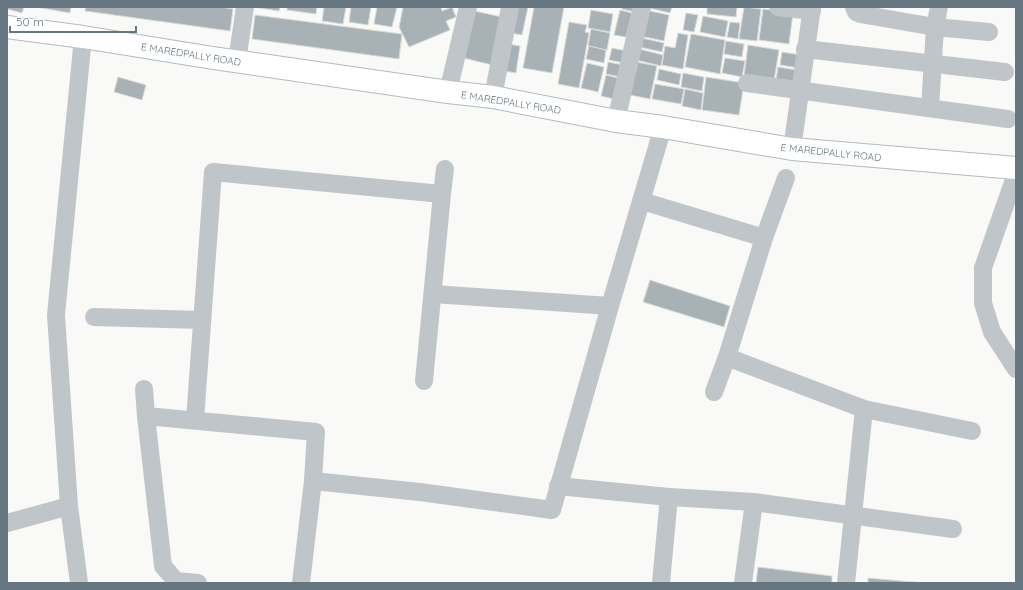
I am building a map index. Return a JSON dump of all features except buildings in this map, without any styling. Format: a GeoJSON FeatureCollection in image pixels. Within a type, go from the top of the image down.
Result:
{"type":"FeatureCollection","features":[{"type":"Feature","properties":{"kind":"main road","name":"E MAREDPALLY ROAD"},"geometry":{"type":"LineString","coordinates":[[7,27],[448,92],[493,97],[616,121],[663,127],[792,149],[1016,168]]}},
{"type":"Feature","properties":{"kind":"street"},"geometry":{"type":"LineString","coordinates":[[237,61],[244,7]]}},
{"type":"Feature","properties":{"kind":"street"},"geometry":{"type":"LineString","coordinates":[[448,92],[468,7]]}},
{"type":"Feature","properties":{"kind":"street"},"geometry":{"type":"LineString","coordinates":[[493,97],[510,7]]}},
{"type":"Feature","properties":{"kind":"street"},"geometry":{"type":"LineString","coordinates":[[616,121],[642,7]]}},
{"type":"Feature","properties":{"kind":"street"},"geometry":{"type":"LineString","coordinates":[[778,7],[812,9],[805,49],[792,149]]}},
{"type":"Feature","properties":{"kind":"street"},"geometry":{"type":"LineString","coordinates":[[854,7],[856,12],[860,14],[935,27],[989,32]]}},
{"type":"Feature","properties":{"kind":"street"},"geometry":{"type":"LineString","coordinates":[[930,108],[935,27],[939,7]]}},
{"type":"Feature","properties":{"kind":"street"},"geometry":{"type":"LineString","coordinates":[[79,583],[69,506],[56,315],[83,37]]}},
{"type":"Feature","properties":{"kind":"street"},"geometry":{"type":"LineString","coordinates":[[805,49],[1005,72]]}},
{"type":"Feature","properties":{"kind":"street"},"geometry":{"type":"LineString","coordinates":[[747,83],[1008,118]]}},
{"type":"Feature","properties":{"kind":"street"},"geometry":{"type":"LineString","coordinates":[[313,481],[420,492],[552,510],[663,127]]}},
{"type":"Feature","properties":{"kind":"street"},"geometry":{"type":"LineString","coordinates":[[424,381],[445,169]]}},
{"type":"Feature","properties":{"kind":"street"},"geometry":{"type":"LineString","coordinates":[[196,420],[213,172],[442,194]]}},
{"type":"Feature","properties":{"kind":"street"},"geometry":{"type":"LineString","coordinates":[[1016,174],[983,268],[982,303],[992,332],[1016,369]]}},
{"type":"Feature","properties":{"kind":"street"},"geometry":{"type":"LineString","coordinates":[[714,392],[727,357],[764,238],[786,178]]}},
{"type":"Feature","properties":{"kind":"street"},"geometry":{"type":"LineString","coordinates":[[642,201],[764,238]]}},
{"type":"Feature","properties":{"kind":"street"},"geometry":{"type":"LineString","coordinates":[[433,294],[610,306]]}},
{"type":"Feature","properties":{"kind":"street"},"geometry":{"type":"LineString","coordinates":[[94,317],[202,320]]}},
{"type":"Feature","properties":{"kind":"street"},"geometry":{"type":"LineString","coordinates":[[727,357],[864,409],[972,431]]}},
{"type":"Feature","properties":{"kind":"street"},"geometry":{"type":"LineString","coordinates":[[144,389],[163,566],[176,581],[198,583]]}},
{"type":"Feature","properties":{"kind":"street"},"geometry":{"type":"LineString","coordinates":[[846,583],[864,409]]}},
{"type":"Feature","properties":{"kind":"street"},"geometry":{"type":"LineString","coordinates":[[146,416],[316,432],[313,481],[301,583]]}},
{"type":"Feature","properties":{"kind":"street"},"geometry":{"type":"LineString","coordinates":[[558,486],[669,497],[754,502],[953,529]]}},
{"type":"Feature","properties":{"kind":"street"},"geometry":{"type":"LineString","coordinates":[[661,583],[669,497]]}},
{"type":"Feature","properties":{"kind":"street"},"geometry":{"type":"LineString","coordinates":[[743,583],[754,502]]}},
{"type":"Feature","properties":{"kind":"street"},"geometry":{"type":"LineString","coordinates":[[7,523],[69,506]]}}]}
